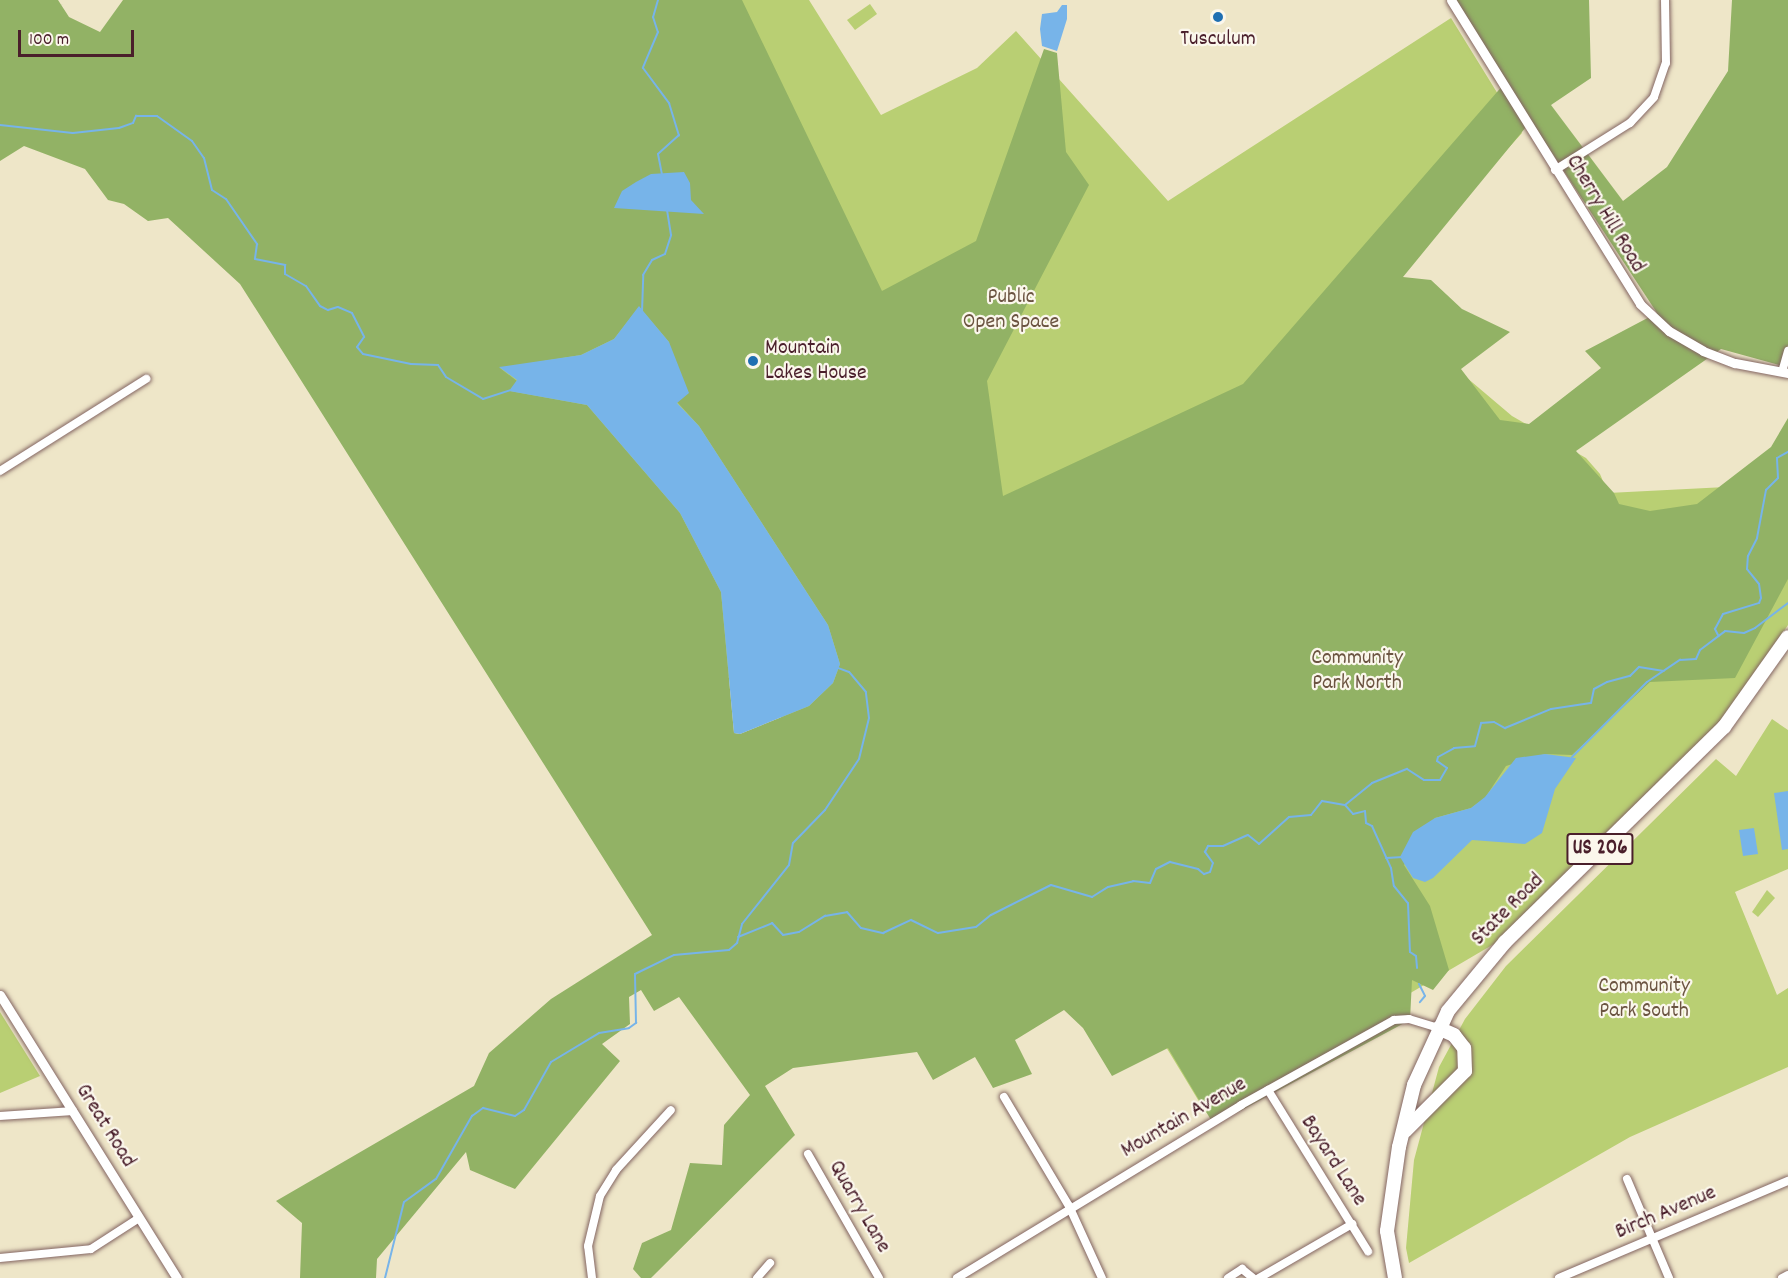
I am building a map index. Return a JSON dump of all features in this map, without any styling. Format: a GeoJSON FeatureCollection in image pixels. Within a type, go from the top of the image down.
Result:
{"type":"FeatureCollection","features":[{"type":"Feature","properties":{"kind":"highway","name":"State Road"},"geometry":{"type":"LineString","coordinates":[[1395,1278],[1387,1231],[1399,1147],[1414,1085],[1438,1028],[1478,971],[1724,727],[1788,637]]}},
{"type":"Feature","properties":{"kind":"highway"},"geometry":{"type":"LineString","coordinates":[[1399,1147],[1418,1114],[1457,1084],[1465,1071],[1464,1048],[1454,1035],[1438,1028]]}},
{"type":"Feature","properties":{"kind":"street","name":"Cherry Hill Road"},"geometry":{"type":"LineString","coordinates":[[1451,0],[1627,288],[1654,318],[1703,351],[1735,363],[1785,373]]}},
{"type":"Feature","properties":{"kind":"street"},"geometry":{"type":"LineString","coordinates":[[1555,170],[1630,123],[1654,97],[1665,63],[1665,0]]}},
{"type":"Feature","properties":{"kind":"street"},"geometry":{"type":"LineString","coordinates":[[1785,373],[1788,351]]}},
{"type":"Feature","properties":{"kind":"street"},"geometry":{"type":"LineString","coordinates":[[0,471],[146,379]]}},
{"type":"Feature","properties":{"kind":"street","name":"Great Road"},"geometry":{"type":"LineString","coordinates":[[0,996],[177,1278]]}},
{"type":"Feature","properties":{"kind":"street","name":"Mountain Avenue"},"geometry":{"type":"LineString","coordinates":[[957,1278],[1268,1090],[1394,1020],[1408,1019],[1438,1028]]}},
{"type":"Feature","properties":{"kind":"street","name":"Bayard Lane"},"geometry":{"type":"LineString","coordinates":[[1268,1090],[1368,1251]]}},
{"type":"Feature","properties":{"kind":"street"},"geometry":{"type":"LineString","coordinates":[[1004,1097],[1069,1211],[1102,1278]]}},
{"type":"Feature","properties":{"kind":"street"},"geometry":{"type":"LineString","coordinates":[[592,1278],[588,1246],[600,1196],[616,1170],[671,1110]]}},
{"type":"Feature","properties":{"kind":"street"},"geometry":{"type":"LineString","coordinates":[[0,1116],[72,1112]]}},
{"type":"Feature","properties":{"kind":"street","name":"Quarry Lane"},"geometry":{"type":"LineString","coordinates":[[808,1155],[879,1278]]}},
{"type":"Feature","properties":{"kind":"street"},"geometry":{"type":"LineString","coordinates":[[1627,1179],[1669,1278]]}},
{"type":"Feature","properties":{"kind":"street","name":"Birch Avenue"},"geometry":{"type":"LineString","coordinates":[[1558,1278],[1788,1181]]}},
{"type":"Feature","properties":{"kind":"street"},"geometry":{"type":"LineString","coordinates":[[0,1258],[91,1249],[139,1218]]}},
{"type":"Feature","properties":{"kind":"street"},"geometry":{"type":"LineString","coordinates":[[1259,1278],[1352,1224]]}},
{"type":"Feature","properties":{"kind":"street"},"geometry":{"type":"LineString","coordinates":[[758,1278],[770,1263]]}},
{"type":"Feature","properties":{"kind":"street"},"geometry":{"type":"LineString","coordinates":[[1228,1278],[1242,1269],[1253,1278]]}},
{"type":"Feature","properties":{"kind":"street"},"geometry":{"type":"LineString","coordinates":[[1782,1278],[1788,1275]]}},
{"type":"Feature","properties":{"kind":"green space"},"geometry":{"type":"Polygon","coordinates":[[[0,0],[58,0],[69,17],[100,32],[123,0],[742,0],[882,291],[976,241],[1044,49],[1057,53],[1066,152],[1089,185],[987,381],[1003,496],[1243,384],[1504,84],[1452,0],[1589,0],[1591,78],[1551,105],[1623,201],[1667,167],[1728,71],[1732,0],[1788,0],[1788,345],[1783,366],[1721,349],[1576,451],[1614,493],[1619,504],[1650,511],[1697,504],[1771,447],[1788,418],[1788,579],[1735,678],[1650,682],[1572,755],[1545,754],[1506,766],[1485,798],[1471,808],[1435,818],[1404,865],[1430,906],[1449,970],[1433,990],[1412,980],[1410,1020],[1214,1125],[1168,1048],[1112,1076],[1083,1028],[1064,1010],[1015,1040],[1032,1074],[993,1088],[975,1057],[933,1080],[917,1052],[793,1068],[765,1086],[795,1135],[651,1278],[641,1278],[633,1269],[642,1243],[671,1230],[690,1163],[722,1165],[724,1125],[750,1095],[679,997],[654,1011],[641,990],[629,997],[630,1024],[602,1044],[620,1061],[515,1189],[470,1170],[466,1152],[377,1259],[376,1278],[300,1278],[302,1223],[276,1201],[474,1086],[489,1053],[551,999],[652,935],[240,284],[168,218],[148,221],[124,204],[108,200],[85,169],[24,146],[0,161],[0,0]],[[1531,121],[1403,277],[1431,280],[1462,309],[1510,332],[1461,369],[1500,420],[1529,424],[1601,368],[1585,351],[1657,313],[1531,121]],[[639,307],[614,339],[581,355],[500,368],[517,381],[510,391],[587,405],[680,513],[721,592],[734,733],[740,734],[809,706],[833,683],[840,664],[828,625],[699,426],[677,402],[669,342],[639,307]]]}},
{"type":"Feature","properties":{"kind":"green space"},"geometry":{"type":"Polygon","coordinates":[[[597,0],[809,0],[881,115],[977,68],[1016,31],[1168,201],[1451,18],[1522,133],[1389,280],[1427,344],[1512,416],[1586,458],[1600,474],[1608,493],[1786,484],[1788,458],[1788,625],[1732,708],[1700,743],[1499,941],[1206,1113],[1134,994],[263,312],[597,0]]]}},
{"type":"Feature","properties":{"kind":"green space"},"geometry":{"type":"Polygon","coordinates":[[[870,4],[877,14],[855,30],[847,20],[870,4]]]}},
{"type":"Feature","properties":{"kind":"green space","name":"Community Park South"},"geometry":{"type":"Polygon","coordinates":[[[1772,719],[1788,730],[1788,869],[1735,892],[1777,995],[1788,988],[1788,1067],[1630,1137],[1409,1263],[1406,1248],[1414,1160],[1439,1067],[1465,1019],[1506,966],[1716,759],[1736,776],[1772,719]]]}},
{"type":"Feature","properties":{"kind":"green space"},"geometry":{"type":"Polygon","coordinates":[[[1767,890],[1775,898],[1758,917],[1752,912],[1767,890]]]}},
{"type":"Feature","properties":{"kind":"green space"},"geometry":{"type":"Polygon","coordinates":[[[0,1012],[40,1076],[0,1093],[0,1012]]]}},
{"type":"Feature","properties":{"kind":"water"},"geometry":{"type":"Polygon","coordinates":[[[1062,5],[1067,5],[1067,19],[1057,51],[1042,46],[1040,29],[1042,14],[1057,12],[1062,5]]]}},
{"type":"Feature","properties":{"kind":"water"},"geometry":{"type":"Polygon","coordinates":[[[684,172],[690,183],[691,200],[704,214],[614,208],[622,191],[651,174],[684,172]]]}},
{"type":"Feature","properties":{"kind":"water"},"geometry":{"type":"Polygon","coordinates":[[[639,306],[669,342],[689,393],[677,403],[699,426],[828,625],[840,664],[833,683],[809,706],[740,734],[734,733],[721,592],[680,513],[587,405],[509,391],[517,380],[499,367],[581,355],[614,339],[639,306]]]}},
{"type":"Feature","properties":{"kind":"water"},"geometry":{"type":"Polygon","coordinates":[[[1545,754],[1576,758],[1555,789],[1542,833],[1525,844],[1472,840],[1433,878],[1425,882],[1413,878],[1400,857],[1413,832],[1435,818],[1471,808],[1485,797],[1516,758],[1545,754]]]}},
{"type":"Feature","properties":{"kind":"water"},"geometry":{"type":"Polygon","coordinates":[[[1788,791],[1788,849],[1782,850],[1774,793],[1788,791]]]}},
{"type":"Feature","properties":{"kind":"water"},"geometry":{"type":"Polygon","coordinates":[[[1754,828],[1758,854],[1743,856],[1739,830],[1754,828]]]}},
{"type":"Feature","properties":{"kind":"waterway"},"geometry":{"type":"LineString","coordinates":[[658,0],[653,17],[658,32],[643,68],[669,103],[679,135],[658,154],[662,175]]}},
{"type":"Feature","properties":{"kind":"waterway"},"geometry":{"type":"LineString","coordinates":[[0,125],[73,133],[119,128],[133,123],[136,116],[157,116],[192,141],[204,158],[212,190],[226,199],[257,244],[255,259],[285,265],[285,274],[306,286],[320,306],[328,310],[338,307],[352,313],[364,337],[357,347],[363,354],[411,364],[438,365],[446,377],[483,399],[510,390]]}},
{"type":"Feature","properties":{"kind":"waterway"},"geometry":{"type":"LineString","coordinates":[[642,312],[643,275],[652,260],[665,254],[671,235],[667,210]]}},
{"type":"Feature","properties":{"kind":"waterway"},"geometry":{"type":"LineString","coordinates":[[1718,635],[1715,629],[1723,614],[1759,603],[1761,598],[1759,584],[1747,569],[1748,556],[1757,538],[1766,490],[1778,478],[1777,458],[1788,452]]}},
{"type":"Feature","properties":{"kind":"waterway"},"geometry":{"type":"LineString","coordinates":[[1572,757],[1647,682],[1680,660],[1696,659],[1700,650],[1725,631],[1744,633],[1755,628],[1788,603]]}},
{"type":"Feature","properties":{"kind":"waterway"},"geometry":{"type":"LineString","coordinates":[[738,937],[772,923],[783,935],[799,932],[825,916],[847,912],[861,928],[883,933],[911,920],[938,933],[976,927],[991,915],[1051,885],[1092,897],[1108,887],[1133,881],[1150,883],[1156,869],[1170,862],[1198,869],[1204,874],[1210,872],[1213,863],[1205,852],[1208,846],[1223,846],[1248,835],[1259,844],[1289,817],[1311,815],[1322,801],[1345,805],[1372,783],[1407,769],[1424,780],[1440,780],[1447,768],[1437,761],[1438,757],[1454,748],[1475,746],[1481,723],[1494,722],[1505,728],[1551,709],[1591,703],[1594,689],[1607,682],[1630,676],[1639,667],[1664,671]]}},
{"type":"Feature","properties":{"kind":"waterway"},"geometry":{"type":"LineString","coordinates":[[385,1278],[404,1202],[436,1179],[472,1116],[483,1108],[515,1116],[524,1110],[551,1062],[599,1033],[629,1028],[636,1023],[635,974],[674,955],[729,950],[737,943],[742,924],[789,865],[793,843],[825,810],[859,759],[869,718],[866,692],[849,672],[838,668]]}},
{"type":"Feature","properties":{"kind":"waterway"},"geometry":{"type":"LineString","coordinates":[[1345,805],[1353,814],[1365,811],[1366,823],[1372,826],[1391,868],[1394,886],[1408,903],[1410,952],[1416,956],[1417,968]]}},
{"type":"Feature","properties":{"kind":"waterway"},"geometry":{"type":"LineString","coordinates":[[1386,858],[1403,857]]}},
{"type":"Feature","properties":{"kind":"waterway"},"geometry":{"type":"LineString","coordinates":[[1419,984],[1425,996],[1420,1002]]}},
{"type":"Feature","properties":{"kind":"place","name":"Tusculum"},"geometry":{"type":"Point","coordinates":[1218,17]}},
{"type":"Feature","properties":{"kind":"place","name":"Mountain Lakes House"},"geometry":{"type":"Point","coordinates":[753,361]}},
{"type":"Feature","properties":{"kind":"park label","name":"Public Open Space"},"geometry":{"type":"Point","coordinates":[1011,310]}},
{"type":"Feature","properties":{"kind":"park label","name":"Community Park North"},"geometry":{"type":"Point","coordinates":[1357,670]}}]}
